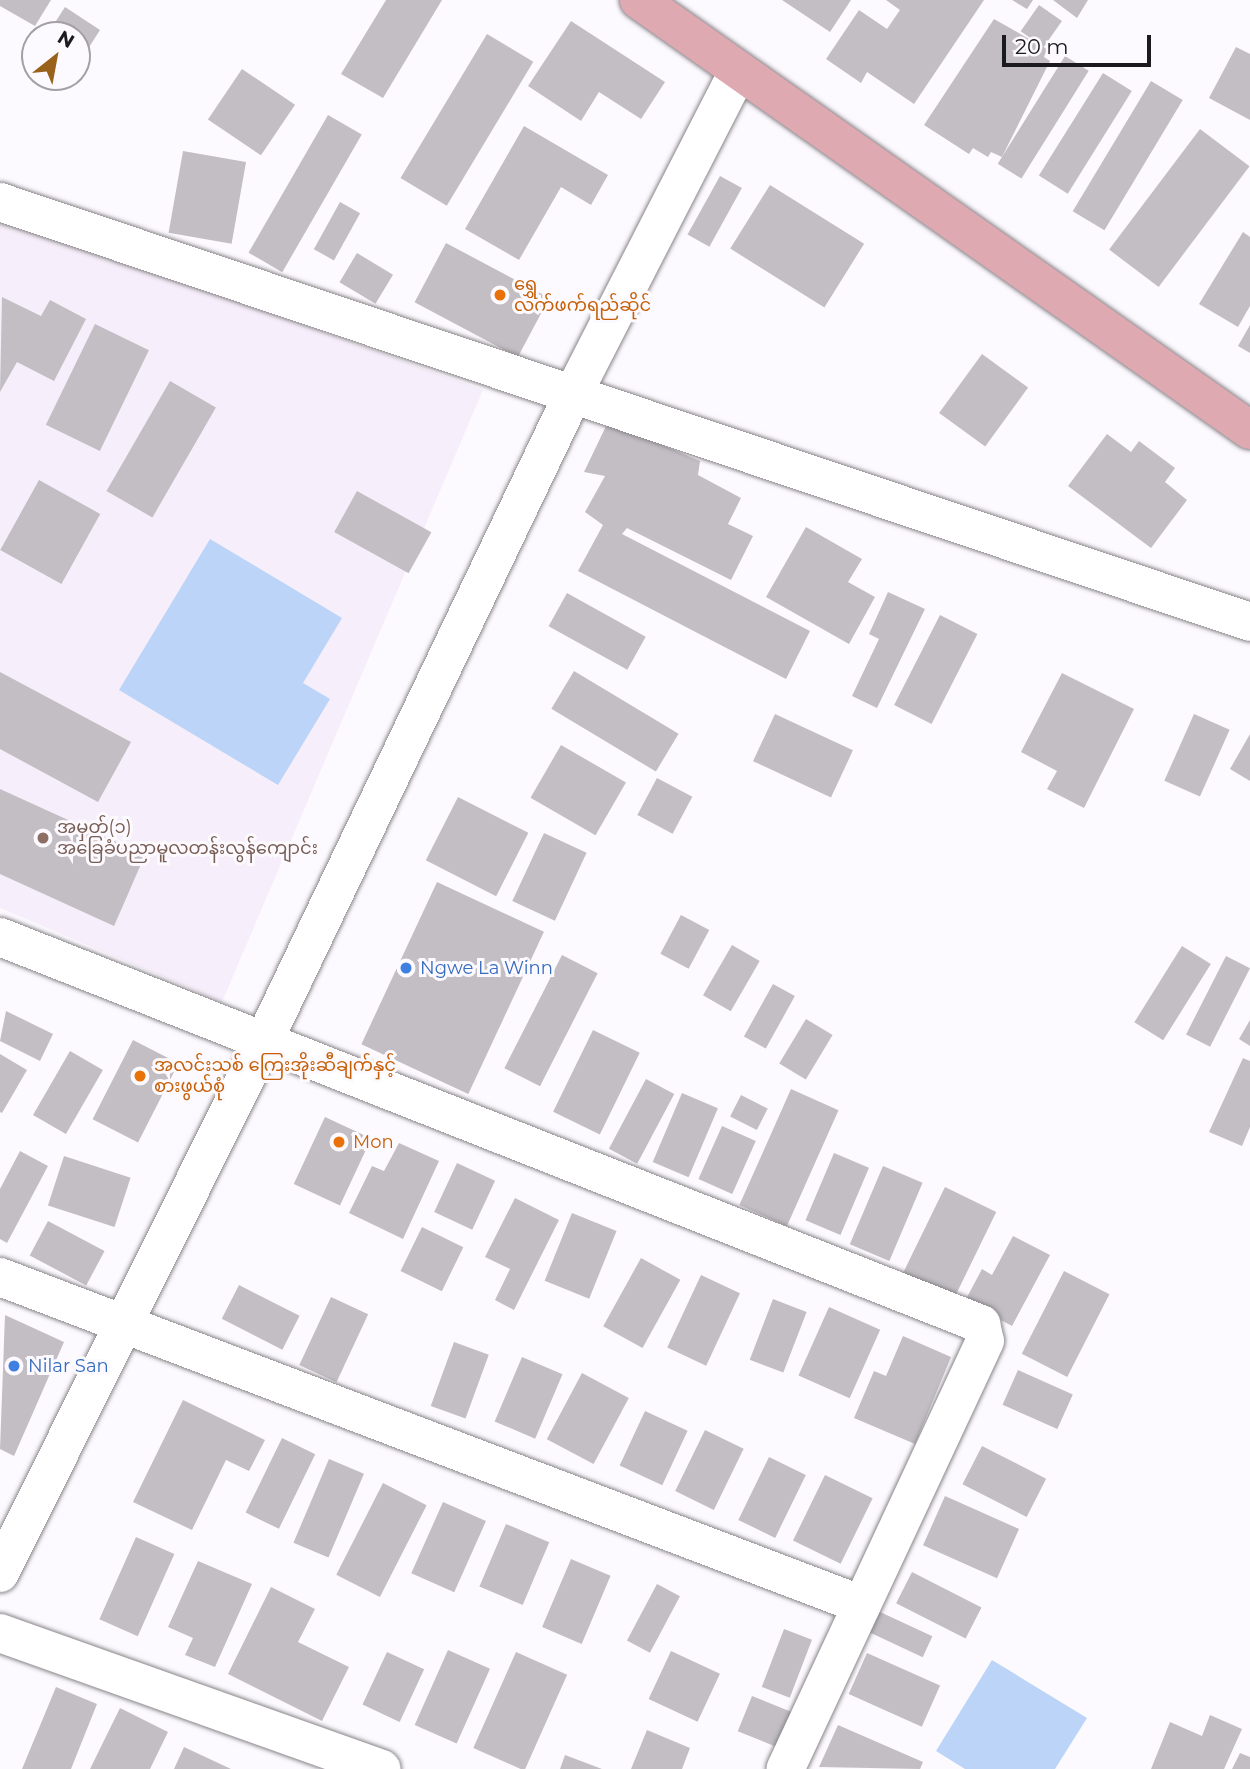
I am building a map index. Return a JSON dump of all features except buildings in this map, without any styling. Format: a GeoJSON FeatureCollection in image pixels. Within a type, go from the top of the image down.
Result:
{"type":"FeatureCollection","features":[{"type":"Feature","properties":{"kind":"main road"},"geometry":{"type":"LineString","coordinates":[[639,0],[737,73],[1250,430]]}},
{"type":"Feature","properties":{"kind":"street"},"geometry":{"type":"LineString","coordinates":[[0,1573],[262,1045],[573,394],[737,73]]}},
{"type":"Feature","properties":{"kind":"street"},"geometry":{"type":"LineString","coordinates":[[0,202],[1250,622]]}},
{"type":"Feature","properties":{"kind":"street"},"geometry":{"type":"LineString","coordinates":[[0,937],[262,1045],[981,1324],[985,1341],[785,1769]]}},
{"type":"Feature","properties":{"kind":"street"},"geometry":{"type":"LineString","coordinates":[[0,1277],[120,1327],[862,1605]]}},
{"type":"Feature","properties":{"kind":"street"},"geometry":{"type":"LineString","coordinates":[[0,1633],[382,1769]]}},
{"type":"Feature","properties":{"kind":"shaded area"},"geometry":{"type":"Polygon","coordinates":[[[0,215],[483,390],[222,1002],[0,908],[0,215]]]}},
{"type":"Feature","properties":{"kind":"water"},"geometry":{"type":"Polygon","coordinates":[[[210,539],[342,618],[303,683],[330,699],[278,785],[119,690],[210,539]]]}},
{"type":"Feature","properties":{"kind":"water"},"geometry":{"type":"Polygon","coordinates":[[[992,1660],[1087,1718],[1055,1769],[965,1769],[936,1751],[992,1660]]]}},
{"type":"Feature","properties":{"kind":"place","name":"ရွှေ လက်ဖက်ရည်ဆိုင်"},"geometry":{"type":"Point","coordinates":[500,295]}},
{"type":"Feature","properties":{"kind":"place","name":"အမှတ်(၁) အခြေခံပညာမူလတန်းလွန်ကျောင်း"},"geometry":{"type":"Point","coordinates":[43,838]}},
{"type":"Feature","properties":{"kind":"place","name":"Ngwe La Winn"},"geometry":{"type":"Point","coordinates":[406,968]}},
{"type":"Feature","properties":{"kind":"place","name":"အလင်းသစ် ကြေးအိုးဆီချက်နှင့် စားဖွယ်စုံ"},"geometry":{"type":"Point","coordinates":[140,1076]}},
{"type":"Feature","properties":{"kind":"place","name":"Mon"},"geometry":{"type":"Point","coordinates":[339,1142]}},
{"type":"Feature","properties":{"kind":"place","name":"Nilar San"},"geometry":{"type":"Point","coordinates":[14,1366]}}]}
